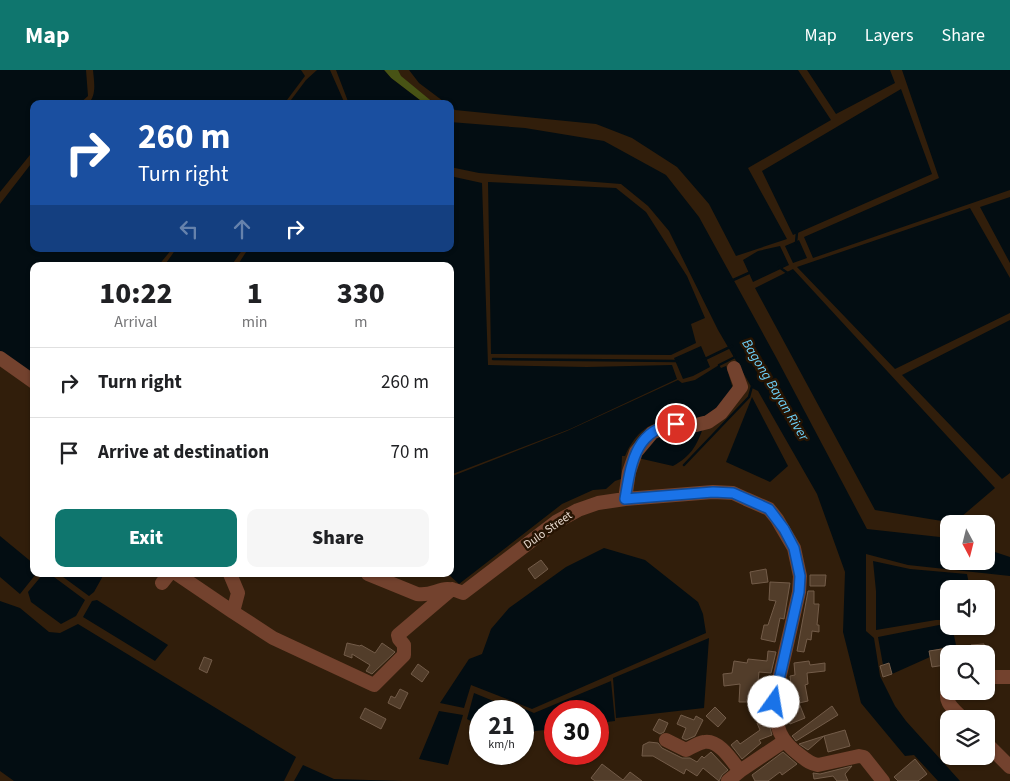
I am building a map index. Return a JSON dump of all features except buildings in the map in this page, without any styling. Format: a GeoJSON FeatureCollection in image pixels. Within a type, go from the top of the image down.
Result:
{"type":"FeatureCollection","features":[{"type":"Feature","properties":{"kind":"street"},"geometry":{"type":"LineString","coordinates":[[0,358],[30,379]]}},
{"type":"Feature","properties":{"kind":"street"},"geometry":{"type":"LineString","coordinates":[[625,499],[629,472],[638,447],[652,433],[662,427],[676,424],[704,423],[722,414],[741,387],[734,368]]}},
{"type":"Feature","properties":{"kind":"street","name":"Dulo Street"},"geometry":{"type":"LineString","coordinates":[[375,577],[422,595],[453,588],[463,593],[556,522],[578,510],[598,503],[625,499],[713,492],[733,493],[769,509],[784,529],[794,548],[800,576],[799,592],[774,702],[776,720],[783,742]]}},
{"type":"Feature","properties":{"kind":"street"},"geometry":{"type":"LineString","coordinates":[[180,577],[188,584],[273,638],[374,685],[404,655],[404,645],[398,635],[453,588]]}},
{"type":"Feature","properties":{"kind":"street"},"geometry":{"type":"LineString","coordinates":[[231,577],[238,593],[233,612]]}},
{"type":"Feature","properties":{"kind":"street"},"geometry":{"type":"LineString","coordinates":[[995,678],[1010,677]]}},
{"type":"Feature","properties":{"kind":"street"},"geometry":{"type":"LineString","coordinates":[[666,740],[686,750],[702,742],[707,741],[715,744],[740,771]]}},
{"type":"Feature","properties":{"kind":"street"},"geometry":{"type":"LineString","coordinates":[[728,781],[783,742],[812,765],[859,756],[864,757],[883,781]]}},
{"type":"Feature","properties":{"kind":"street"},"geometry":{"type":"LineString","coordinates":[[995,752],[1010,767]]}},
{"type":"Feature","properties":{"kind":"green space"},"geometry":{"type":"Polygon","coordinates":[[[384,70],[398,70],[401,76],[430,100],[420,100],[391,78],[384,70]]]}},
{"type":"Feature","properties":{"kind":"water"},"geometry":{"type":"Polygon","coordinates":[[[0,70],[86,70],[88,96],[84,100],[30,100],[30,155],[0,192],[0,70]]]}},
{"type":"Feature","properties":{"kind":"water"},"geometry":{"type":"Polygon","coordinates":[[[93,70],[301,70],[305,76],[287,100],[91,100],[94,84],[93,70]]]}},
{"type":"Feature","properties":{"kind":"water"},"geometry":{"type":"Polygon","coordinates":[[[317,70],[330,70],[343,100],[291,100],[306,80],[317,70]]]}},
{"type":"Feature","properties":{"kind":"water"},"geometry":{"type":"Polygon","coordinates":[[[336,70],[384,70],[391,78],[420,100],[347,100],[336,70]]]}},
{"type":"Feature","properties":{"kind":"water"},"geometry":{"type":"Polygon","coordinates":[[[409,70],[798,70],[831,120],[748,168],[787,239],[736,256],[709,204],[677,167],[632,138],[596,124],[455,110],[454,100],[442,100],[419,83],[409,70]]]}},
{"type":"Feature","properties":{"kind":"water"},"geometry":{"type":"Polygon","coordinates":[[[807,70],[890,70],[895,83],[836,114],[807,70]]]}},
{"type":"Feature","properties":{"kind":"water"},"geometry":{"type":"Polygon","coordinates":[[[902,70],[1010,70],[1010,190],[813,258],[804,237],[939,178],[902,70]]]}},
{"type":"Feature","properties":{"kind":"water"},"geometry":{"type":"Polygon","coordinates":[[[901,89],[932,174],[793,235],[762,171],[901,89]]]}},
{"type":"Feature","properties":{"kind":"water","name":"Bagong Bayan River"},"geometry":{"type":"Polygon","coordinates":[[[454,122],[525,128],[604,141],[666,175],[699,217],[867,529],[940,537],[940,568],[908,565],[866,554],[866,631],[874,638],[880,676],[895,706],[940,759],[940,765],[946,765],[960,781],[938,781],[914,755],[905,756],[861,703],[843,632],[845,572],[817,494],[758,391],[752,388],[718,330],[669,231],[648,206],[621,184],[479,173],[454,168],[454,122]]]}},
{"type":"Feature","properties":{"kind":"water"},"geometry":{"type":"Polygon","coordinates":[[[30,165],[30,252],[170,252],[161,262],[30,262],[30,371],[0,352],[0,204],[30,165]]]}},
{"type":"Feature","properties":{"kind":"water"},"geometry":{"type":"Polygon","coordinates":[[[454,177],[482,183],[488,365],[587,367],[672,365],[677,379],[570,429],[454,473],[454,262],[240,262],[246,252],[454,252],[454,177]]]}},
{"type":"Feature","properties":{"kind":"water"},"geometry":{"type":"Polygon","coordinates":[[[488,182],[616,188],[646,212],[687,276],[705,318],[691,324],[696,343],[671,355],[491,354],[488,182]]]}},
{"type":"Feature","properties":{"kind":"water"},"geometry":{"type":"Polygon","coordinates":[[[1010,197],[1010,263],[980,207],[1010,197]]]}},
{"type":"Feature","properties":{"kind":"water"},"geometry":{"type":"Polygon","coordinates":[[[970,208],[1010,278],[1010,313],[895,369],[797,267],[970,208]]]}},
{"type":"Feature","properties":{"kind":"water"},"geometry":{"type":"Polygon","coordinates":[[[799,240],[807,258],[793,263],[785,246],[799,240]]]}},
{"type":"Feature","properties":{"kind":"water"},"geometry":{"type":"Polygon","coordinates":[[[780,246],[789,265],[753,282],[743,260],[758,251],[780,246]]]}},
{"type":"Feature","properties":{"kind":"water"},"geometry":{"type":"Polygon","coordinates":[[[174,252],[241,252],[234,262],[167,262],[174,252]]]}},
{"type":"Feature","properties":{"kind":"water"},"geometry":{"type":"Polygon","coordinates":[[[793,269],[995,488],[963,515],[940,515],[940,521],[875,510],[755,288],[793,269]]]}},
{"type":"Feature","properties":{"kind":"water"},"geometry":{"type":"Polygon","coordinates":[[[1010,320],[1010,473],[1002,479],[902,375],[1010,320]]]}},
{"type":"Feature","properties":{"kind":"water"},"geometry":{"type":"Polygon","coordinates":[[[701,346],[710,367],[683,379],[674,358],[701,346]]]}},
{"type":"Feature","properties":{"kind":"water"},"geometry":{"type":"Polygon","coordinates":[[[719,365],[721,368],[726,366],[733,389],[707,415],[692,419],[658,422],[644,429],[625,456],[622,456],[621,479],[615,481],[606,489],[593,490],[562,504],[459,584],[451,577],[454,577],[454,475],[567,431],[678,380],[682,383],[695,380],[719,365]]]}},
{"type":"Feature","properties":{"kind":"water"},"geometry":{"type":"Polygon","coordinates":[[[752,397],[788,466],[770,482],[726,462],[752,397]]]}},
{"type":"Feature","properties":{"kind":"water"},"geometry":{"type":"Polygon","coordinates":[[[703,428],[692,450],[684,459],[673,466],[638,458],[656,433],[703,428]]]}},
{"type":"Feature","properties":{"kind":"water"},"geometry":{"type":"Polygon","coordinates":[[[0,536],[30,561],[30,577],[34,577],[20,594],[0,577],[0,536]]]}},
{"type":"Feature","properties":{"kind":"water"},"geometry":{"type":"Polygon","coordinates":[[[604,548],[645,560],[698,602],[703,614],[706,633],[553,700],[544,700],[544,704],[534,708],[534,700],[509,700],[471,685],[464,708],[440,703],[469,659],[482,654],[491,629],[509,608],[566,567],[604,548]]]}},
{"type":"Feature","properties":{"kind":"water"},"geometry":{"type":"Polygon","coordinates":[[[995,552],[1010,557],[1010,576],[954,570],[995,570],[995,552]]]}},
{"type":"Feature","properties":{"kind":"water"},"geometry":{"type":"Polygon","coordinates":[[[873,561],[910,569],[967,574],[968,580],[940,580],[940,620],[876,630],[876,591],[873,561]]]}},
{"type":"Feature","properties":{"kind":"water"},"geometry":{"type":"Polygon","coordinates":[[[40,577],[54,577],[85,600],[76,616],[61,624],[31,602],[28,592],[40,577]]]}},
{"type":"Feature","properties":{"kind":"water"},"geometry":{"type":"Polygon","coordinates":[[[63,577],[102,577],[94,592],[89,596],[63,577]]]}},
{"type":"Feature","properties":{"kind":"water"},"geometry":{"type":"Polygon","coordinates":[[[97,600],[168,645],[155,661],[83,617],[92,601],[97,600]]]}},
{"type":"Feature","properties":{"kind":"water"},"geometry":{"type":"Polygon","coordinates":[[[0,601],[20,608],[49,632],[60,633],[78,624],[296,757],[284,781],[14,781],[0,771],[0,601]]]}},
{"type":"Feature","properties":{"kind":"water"},"geometry":{"type":"Polygon","coordinates":[[[940,625],[940,635],[954,635],[956,645],[940,645],[940,649],[929,651],[930,657],[892,674],[889,664],[883,665],[878,637],[940,625]]]}},
{"type":"Feature","properties":{"kind":"water"},"geometry":{"type":"Polygon","coordinates":[[[709,638],[704,708],[616,718],[613,678],[709,638]]]}},
{"type":"Feature","properties":{"kind":"water"},"geometry":{"type":"Polygon","coordinates":[[[611,681],[615,721],[609,722],[609,700],[565,700],[611,681]]]}},
{"type":"Feature","properties":{"kind":"water"},"geometry":{"type":"Polygon","coordinates":[[[474,693],[491,700],[472,700],[474,693]]]}},
{"type":"Feature","properties":{"kind":"water"},"geometry":{"type":"Polygon","coordinates":[[[544,709],[544,730],[534,732],[534,713],[544,709]]]}},
{"type":"Feature","properties":{"kind":"water"},"geometry":{"type":"Polygon","coordinates":[[[439,711],[463,715],[448,765],[419,759],[439,711]]]}},
{"type":"Feature","properties":{"kind":"water"},"geometry":{"type":"Polygon","coordinates":[[[303,765],[334,779],[403,781],[294,781],[303,765]]]}},
{"type":"Feature","properties":{"kind":"waterway"},"geometry":{"type":"LineString","coordinates":[[796,243],[797,232]]}},
{"type":"Feature","properties":{"kind":"waterway"},"geometry":{"type":"LineString","coordinates":[[779,267],[789,274]]}},
{"type":"Feature","properties":{"kind":"waterway"},"geometry":{"type":"LineString","coordinates":[[731,281],[751,272]]}},
{"type":"Feature","properties":{"kind":"waterway","name":"Bagong Bayan River"},"geometry":{"type":"LineString","coordinates":[[703,360],[732,346]]}},
{"type":"Feature","properties":{"kind":"waterway"},"geometry":{"type":"LineString","coordinates":[[719,365],[735,357],[734,354]]}},
{"type":"Feature","properties":{"kind":"waterway"},"geometry":{"type":"LineString","coordinates":[[493,359],[677,361]]}},
{"type":"Feature","properties":{"kind":"waterway"},"geometry":{"type":"LineString","coordinates":[[684,465],[749,397],[752,386]]}},
{"type":"Feature","properties":{"kind":"route"},"geometry":{"type":"LineString","coordinates":[[676,424],[656,430],[638,447],[629,472],[628,490],[625,499],[713,492],[733,493],[769,509],[777,519],[791,540],[800,576],[799,592],[774,702]]}}]}
